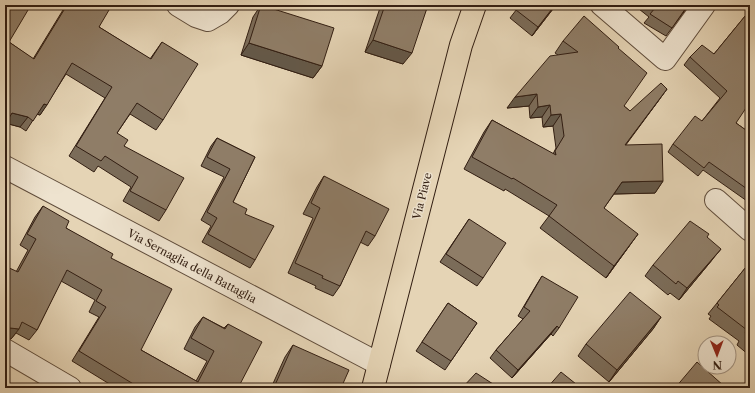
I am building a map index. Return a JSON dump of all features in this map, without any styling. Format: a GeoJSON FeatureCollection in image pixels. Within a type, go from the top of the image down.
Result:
{"type":"FeatureCollection","features":[{"type":"Feature","properties":{"kind":"main road","name":"Via Piave"},"geometry":{"type":"LineString","coordinates":[[373,388],[461,45],[475,5]]}},
{"type":"Feature","properties":{"kind":"street"},"geometry":{"type":"LineString","coordinates":[[178,5],[196,16],[208,20],[220,13],[228,5]]}},
{"type":"Feature","properties":{"kind":"street"},"geometry":{"type":"LineString","coordinates":[[602,5],[665,59],[704,5]]}},
{"type":"Feature","properties":{"kind":"street","name":"Via Sernaglia della Battaglia"},"geometry":{"type":"LineString","coordinates":[[5,167],[379,364]]}},
{"type":"Feature","properties":{"kind":"street"},"geometry":{"type":"LineString","coordinates":[[716,200],[750,230]]}},
{"type":"Feature","properties":{"kind":"street"},"geometry":{"type":"LineString","coordinates":[[5,350],[70,388]]}},
{"type":"Feature","properties":{"kind":"building"},"geometry":{"type":"Polygon","coordinates":[[[5,5],[31,5],[9,42],[34,59],[67,5],[101,5],[109,10],[99,27],[151,59],[162,42],[198,64],[163,120],[137,103],[117,133],[128,140],[124,146],[184,178],[166,210],[130,191],[138,177],[105,156],[101,161],[76,146],[112,87],[72,63],[47,105],[44,104],[33,121],[28,117],[12,113],[9,118],[5,115],[5,5]]]}},
{"type":"Feature","properties":{"kind":"building"},"geometry":{"type":"Polygon","coordinates":[[[261,5],[334,28],[322,66],[249,43],[261,5]]]}},
{"type":"Feature","properties":{"kind":"building"},"geometry":{"type":"Polygon","coordinates":[[[385,5],[428,5],[412,53],[373,40],[385,5]]]}},
{"type":"Feature","properties":{"kind":"building"},"geometry":{"type":"Polygon","coordinates":[[[520,5],[555,5],[538,27],[516,10],[520,5]]]}},
{"type":"Feature","properties":{"kind":"building"},"geometry":{"type":"Polygon","coordinates":[[[650,5],[688,5],[672,28],[650,14],[655,8],[650,5]]]}},
{"type":"Feature","properties":{"kind":"building"},"geometry":{"type":"Polygon","coordinates":[[[750,10],[750,102],[736,123],[750,133],[750,191],[709,162],[704,168],[673,144],[695,116],[702,121],[727,91],[690,57],[702,45],[714,54],[750,10]]]}},
{"type":"Feature","properties":{"kind":"building"},"geometry":{"type":"Polygon","coordinates":[[[584,16],[647,73],[624,106],[630,111],[661,83],[667,89],[625,145],[662,144],[663,181],[622,182],[604,208],[638,234],[614,266],[549,216],[557,205],[513,178],[512,179],[472,157],[492,120],[556,155],[555,151],[564,136],[561,114],[551,115],[550,105],[538,107],[537,94],[515,97],[550,56],[578,52],[563,41],[584,16]]]}},
{"type":"Feature","properties":{"kind":"building"},"geometry":{"type":"Polygon","coordinates":[[[217,138],[255,157],[233,202],[247,209],[245,214],[274,226],[255,260],[208,234],[217,218],[207,212],[230,169],[207,157],[217,138]]]}},
{"type":"Feature","properties":{"kind":"building"},"geometry":{"type":"Polygon","coordinates":[[[324,176],[389,209],[375,236],[366,231],[340,286],[295,263],[320,208],[311,203],[324,176]]]}},
{"type":"Feature","properties":{"kind":"building"},"geometry":{"type":"Polygon","coordinates":[[[43,206],[69,221],[66,228],[113,254],[111,258],[172,289],[141,350],[198,382],[214,351],[191,338],[203,317],[225,329],[228,324],[262,342],[238,388],[140,388],[79,351],[106,307],[96,301],[102,290],[67,270],[37,330],[22,322],[19,329],[10,328],[5,325],[5,266],[18,272],[36,239],[27,234],[43,206]]]}},
{"type":"Feature","properties":{"kind":"building"},"geometry":{"type":"Polygon","coordinates":[[[469,219],[506,243],[483,278],[446,254],[469,219]]]}},
{"type":"Feature","properties":{"kind":"building"},"geometry":{"type":"Polygon","coordinates":[[[690,221],[709,234],[707,237],[721,249],[687,288],[678,281],[676,284],[653,265],[690,221]]]}},
{"type":"Feature","properties":{"kind":"building"},"geometry":{"type":"Polygon","coordinates":[[[750,262],[750,338],[745,333],[747,330],[717,307],[719,305],[717,303],[750,262]]]}},
{"type":"Feature","properties":{"kind":"building"},"geometry":{"type":"Polygon","coordinates":[[[542,276],[578,297],[559,328],[557,326],[518,370],[496,350],[530,311],[524,307],[542,276]]]}},
{"type":"Feature","properties":{"kind":"building"},"geometry":{"type":"Polygon","coordinates":[[[630,292],[661,317],[617,370],[586,344],[630,292]]]}},
{"type":"Feature","properties":{"kind":"building"},"geometry":{"type":"Polygon","coordinates":[[[448,303],[477,323],[451,361],[422,342],[448,303]]]}},
{"type":"Feature","properties":{"kind":"building"},"geometry":{"type":"Polygon","coordinates":[[[293,345],[349,370],[341,388],[281,388],[275,385],[293,345]]]}},
{"type":"Feature","properties":{"kind":"building"},"geometry":{"type":"Polygon","coordinates":[[[697,362],[697,375],[712,375],[724,386],[723,388],[675,388],[697,362]]]}},
{"type":"Feature","properties":{"kind":"building"},"geometry":{"type":"Polygon","coordinates":[[[561,372],[581,388],[547,388],[561,372]]]}},
{"type":"Feature","properties":{"kind":"building"},"geometry":{"type":"Polygon","coordinates":[[[476,373],[493,384],[490,388],[462,388],[476,373]]]}}]}
